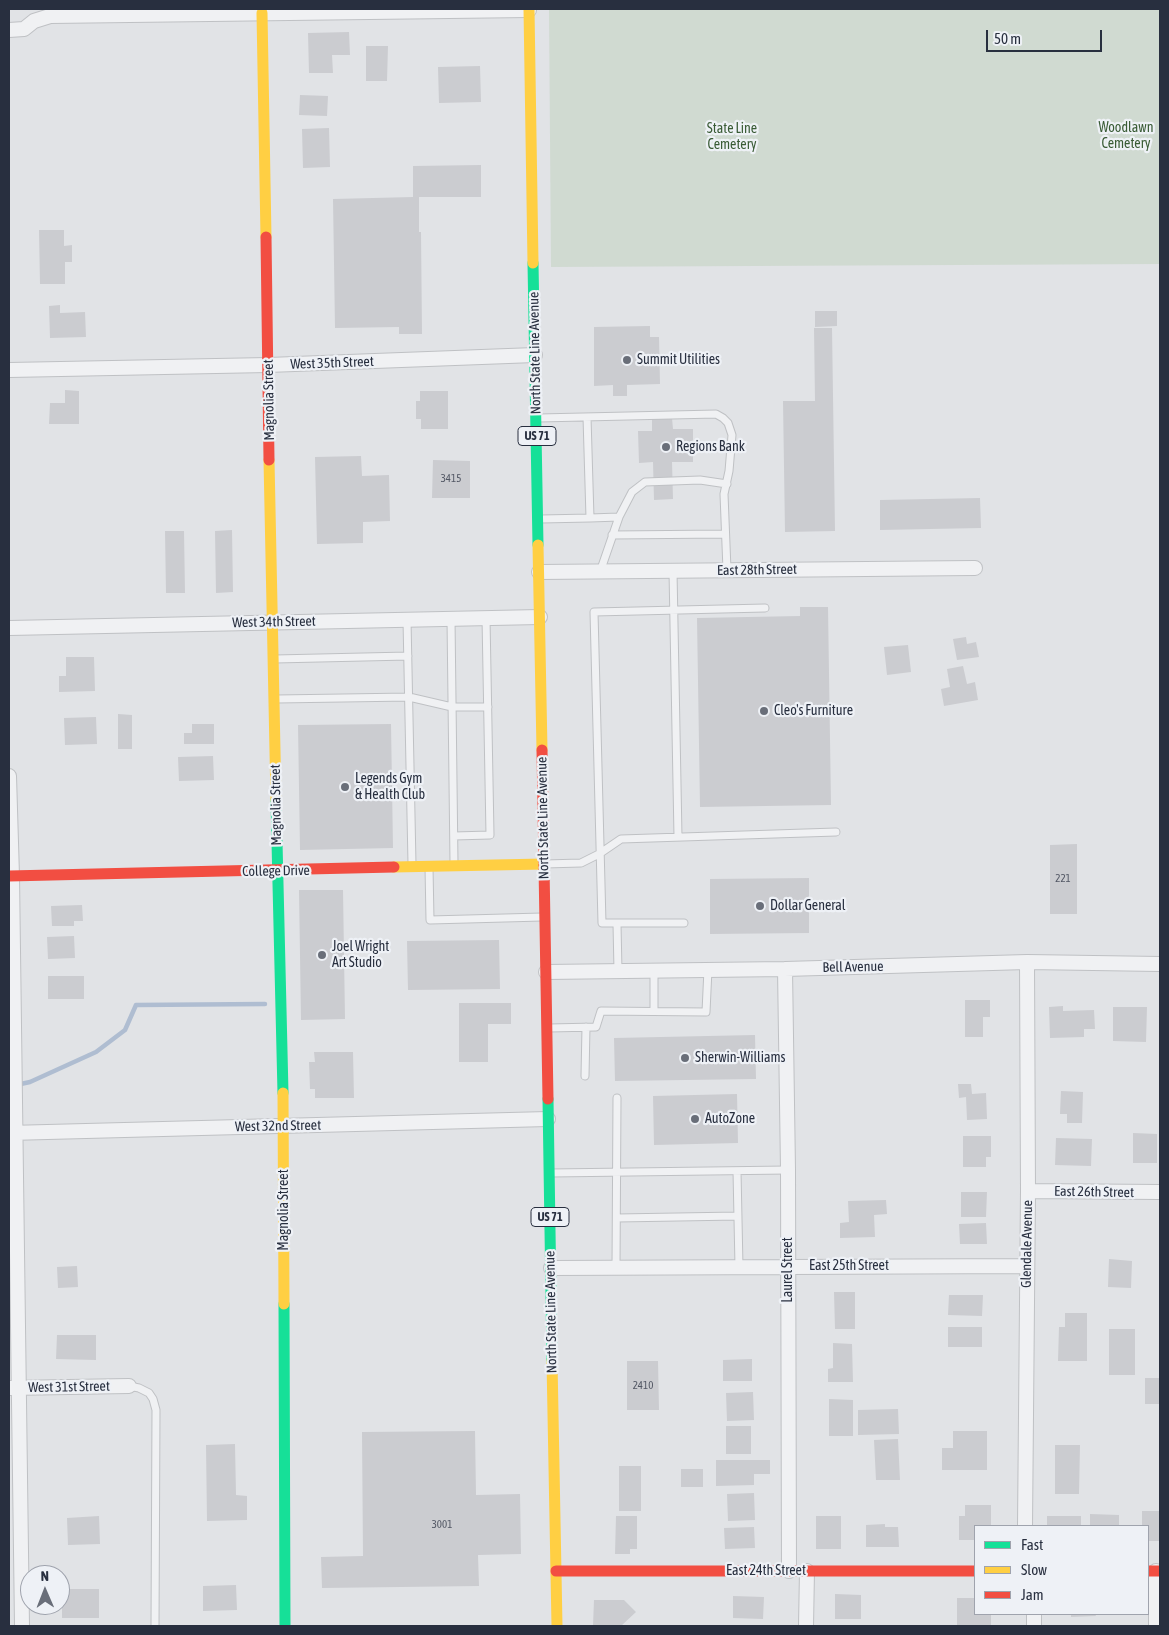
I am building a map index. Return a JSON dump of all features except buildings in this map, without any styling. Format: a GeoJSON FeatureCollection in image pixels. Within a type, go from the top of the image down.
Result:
{"type":"FeatureCollection","features":[{"type":"Feature","properties":{"kind":"street"},"geometry":{"type":"LineString","coordinates":[[9,30],[24,29],[50,12],[262,13],[283,11],[530,9]]}},
{"type":"Feature","properties":{"kind":"street","name":"North State Line Avenue"},"geometry":{"type":"LineString","coordinates":[[530,9],[557,1626]]}},
{"type":"Feature","properties":{"kind":"street","name":"Magnolia Street"},"geometry":{"type":"LineString","coordinates":[[262,13],[272,660],[284,1126],[285,1626]]}},
{"type":"Feature","properties":{"kind":"street","name":"West 35th Street"},"geometry":{"type":"LineString","coordinates":[[9,370],[268,365],[535,355]]}},
{"type":"Feature","properties":{"kind":"street","name":"East 28th Street"},"geometry":{"type":"LineString","coordinates":[[539,572],[975,568]]}},
{"type":"Feature","properties":{"kind":"street","name":"West 34th Street"},"geometry":{"type":"LineString","coordinates":[[9,628],[540,617]]}},
{"type":"Feature","properties":{"kind":"street"},"geometry":{"type":"LineString","coordinates":[[9,776],[14,1073],[12,1133],[14,1388],[22,1626]]}},
{"type":"Feature","properties":{"kind":"street","name":"College Drive"},"geometry":{"type":"LineString","coordinates":[[10,876],[544,864]]}},
{"type":"Feature","properties":{"kind":"street","name":"Bell Avenue"},"geometry":{"type":"LineString","coordinates":[[546,972],[784,969],[1027,962],[1160,964]]}},
{"type":"Feature","properties":{"kind":"street","name":"Glendale Avenue"},"geometry":{"type":"LineString","coordinates":[[1025,1525],[1028,1191],[1027,962]]}},
{"type":"Feature","properties":{"kind":"street","name":"Laurel Street"},"geometry":{"type":"LineString","coordinates":[[784,969],[788,1170],[789,1571]]}},
{"type":"Feature","properties":{"kind":"street","name":"West 32nd Street"},"geometry":{"type":"LineString","coordinates":[[12,1133],[548,1119]]}},
{"type":"Feature","properties":{"kind":"street","name":"East 26th Street"},"geometry":{"type":"LineString","coordinates":[[1028,1191],[1160,1192]]}},
{"type":"Feature","properties":{"kind":"street","name":"East 25th Street"},"geometry":{"type":"LineString","coordinates":[[551,1268],[1027,1266]]}},
{"type":"Feature","properties":{"kind":"street","name":"West 31st Street"},"geometry":{"type":"LineString","coordinates":[[14,1388],[129,1386]]}},
{"type":"Feature","properties":{"kind":"street","name":"East 24th Street"},"geometry":{"type":"LineString","coordinates":[[556,1571],[974,1571]]}},
{"type":"Feature","properties":{"kind":"street"},"geometry":{"type":"LineString","coordinates":[[806,1571],[806,1626]]}},
{"type":"Feature","properties":{"kind":"street"},"geometry":{"type":"LineString","coordinates":[[1155,1571],[1156,1626]]}},
{"type":"Feature","properties":{"kind":"lane"},"geometry":{"type":"LineString","coordinates":[[536,418],[716,414],[728,423],[732,435],[727,484],[724,494],[726,570]]}},
{"type":"Feature","properties":{"kind":"lane"},"geometry":{"type":"LineString","coordinates":[[587,417],[590,518]]}},
{"type":"Feature","properties":{"kind":"lane"},"geometry":{"type":"LineString","coordinates":[[600,572],[619,517],[632,492],[645,482],[700,480],[727,484]]}},
{"type":"Feature","properties":{"kind":"lane"},"geometry":{"type":"LineString","coordinates":[[538,519],[619,517]]}},
{"type":"Feature","properties":{"kind":"lane"},"geometry":{"type":"LineString","coordinates":[[612,535],[725,534]]}},
{"type":"Feature","properties":{"kind":"lane"},"geometry":{"type":"LineString","coordinates":[[673,571],[678,837]]}},
{"type":"Feature","properties":{"kind":"lane"},"geometry":{"type":"LineString","coordinates":[[684,923],[602,923],[594,612],[766,608]]}},
{"type":"Feature","properties":{"kind":"lane"},"geometry":{"type":"LineString","coordinates":[[454,836],[490,835],[486,618]]}},
{"type":"Feature","properties":{"kind":"lane"},"geometry":{"type":"LineString","coordinates":[[451,619],[454,866]]}},
{"type":"Feature","properties":{"kind":"lane"},"geometry":{"type":"LineString","coordinates":[[407,620],[412,867]]}},
{"type":"Feature","properties":{"kind":"lane"},"geometry":{"type":"LineString","coordinates":[[272,660],[408,656]]}},
{"type":"Feature","properties":{"kind":"lane"},"geometry":{"type":"LineString","coordinates":[[274,699],[409,697],[452,707],[488,707]]}},
{"type":"Feature","properties":{"kind":"lane"},"geometry":{"type":"LineString","coordinates":[[544,864],[581,863],[599,854],[620,839],[836,832]]}},
{"type":"Feature","properties":{"kind":"lane"},"geometry":{"type":"LineString","coordinates":[[429,867],[430,920],[545,917]]}},
{"type":"Feature","properties":{"kind":"lane"},"geometry":{"type":"LineString","coordinates":[[617,924],[618,971]]}},
{"type":"Feature","properties":{"kind":"lane"},"geometry":{"type":"LineString","coordinates":[[547,1028],[596,1027],[601,1011],[706,1012],[708,969]]}},
{"type":"Feature","properties":{"kind":"lane"},"geometry":{"type":"LineString","coordinates":[[654,970],[654,1012]]}},
{"type":"Feature","properties":{"kind":"lane"},"geometry":{"type":"LineString","coordinates":[[585,1076],[586,1027]]}},
{"type":"Feature","properties":{"kind":"lane"},"geometry":{"type":"LineString","coordinates":[[616,1267],[617,1098]]}},
{"type":"Feature","properties":{"kind":"lane"},"geometry":{"type":"LineString","coordinates":[[549,1174],[788,1170]]}},
{"type":"Feature","properties":{"kind":"lane"},"geometry":{"type":"LineString","coordinates":[[737,1171],[739,1267]]}},
{"type":"Feature","properties":{"kind":"lane"},"geometry":{"type":"LineString","coordinates":[[616,1218],[738,1216]]}},
{"type":"Feature","properties":{"kind":"lane"},"geometry":{"type":"LineString","coordinates":[[129,1386],[149,1393],[156,1410],[155,1626]]}},
{"type":"Feature","properties":{"kind":"green space","name":"State Line Cemetery"},"geometry":{"type":"Polygon","coordinates":[[[549,9],[1160,9],[1160,264],[551,267],[549,9]]]}},
{"type":"Feature","properties":{"kind":"waterway"},"geometry":{"type":"LineString","coordinates":[[16,1085],[30,1082],[96,1052],[125,1030],[136,1005],[265,1004]]}},
{"type":"Feature","properties":{"kind":"traffic: fast"},"geometry":{"type":"LineString","coordinates":[[533,263],[538,545]]}},
{"type":"Feature","properties":{"kind":"traffic: fast"},"geometry":{"type":"LineString","coordinates":[[276,800],[283,1093]]}},
{"type":"Feature","properties":{"kind":"traffic: fast"},"geometry":{"type":"LineString","coordinates":[[548,1099],[552,1361]]}},
{"type":"Feature","properties":{"kind":"traffic: fast"},"geometry":{"type":"LineString","coordinates":[[284,1304],[285,1626]]}},
{"type":"Feature","properties":{"kind":"traffic: slow"},"geometry":{"type":"LineString","coordinates":[[529,9],[533,263]]}},
{"type":"Feature","properties":{"kind":"traffic: slow"},"geometry":{"type":"LineString","coordinates":[[262,13],[266,237]]}},
{"type":"Feature","properties":{"kind":"traffic: slow"},"geometry":{"type":"LineString","coordinates":[[269,460],[276,800]]}},
{"type":"Feature","properties":{"kind":"traffic: slow"},"geometry":{"type":"LineString","coordinates":[[538,545],[542,750]]}},
{"type":"Feature","properties":{"kind":"traffic: slow"},"geometry":{"type":"LineString","coordinates":[[394,867],[544,864]]}},
{"type":"Feature","properties":{"kind":"traffic: slow"},"geometry":{"type":"LineString","coordinates":[[283,1093],[284,1304]]}},
{"type":"Feature","properties":{"kind":"traffic: slow"},"geometry":{"type":"LineString","coordinates":[[552,1361],[557,1626]]}},
{"type":"Feature","properties":{"kind":"traffic: jam"},"geometry":{"type":"LineString","coordinates":[[266,237],[269,460]]}},
{"type":"Feature","properties":{"kind":"traffic: jam"},"geometry":{"type":"LineString","coordinates":[[542,750],[548,1099]]}},
{"type":"Feature","properties":{"kind":"traffic: jam"},"geometry":{"type":"LineString","coordinates":[[9,876],[394,867]]}},
{"type":"Feature","properties":{"kind":"traffic: jam"},"geometry":{"type":"LineString","coordinates":[[556,1571],[974,1571]]}},
{"type":"Feature","properties":{"kind":"traffic: jam"},"geometry":{"type":"LineString","coordinates":[[1149,1571],[1160,1571]]}},
{"type":"Feature","properties":{"kind":"place","name":"Summit Utilities"},"geometry":{"type":"Point","coordinates":[627,360]}},
{"type":"Feature","properties":{"kind":"place","name":"Regions Bank"},"geometry":{"type":"Point","coordinates":[666,447]}},
{"type":"Feature","properties":{"kind":"place","name":"Cleo's Furniture"},"geometry":{"type":"Point","coordinates":[764,711]}},
{"type":"Feature","properties":{"kind":"place","name":"Legends Gym & Health Club"},"geometry":{"type":"Point","coordinates":[345,787]}},
{"type":"Feature","properties":{"kind":"place","name":"Dollar General"},"geometry":{"type":"Point","coordinates":[760,906]}},
{"type":"Feature","properties":{"kind":"place","name":"Joel Wright Art Studio"},"geometry":{"type":"Point","coordinates":[322,955]}},
{"type":"Feature","properties":{"kind":"place","name":"Sherwin-Williams"},"geometry":{"type":"Point","coordinates":[685,1058]}},
{"type":"Feature","properties":{"kind":"place","name":"AutoZone"},"geometry":{"type":"Point","coordinates":[695,1119]}},
{"type":"Feature","properties":{"kind":"park label","name":"Woodlawn Cemetery"},"geometry":{"type":"Point","coordinates":[1126,136]}}]}
